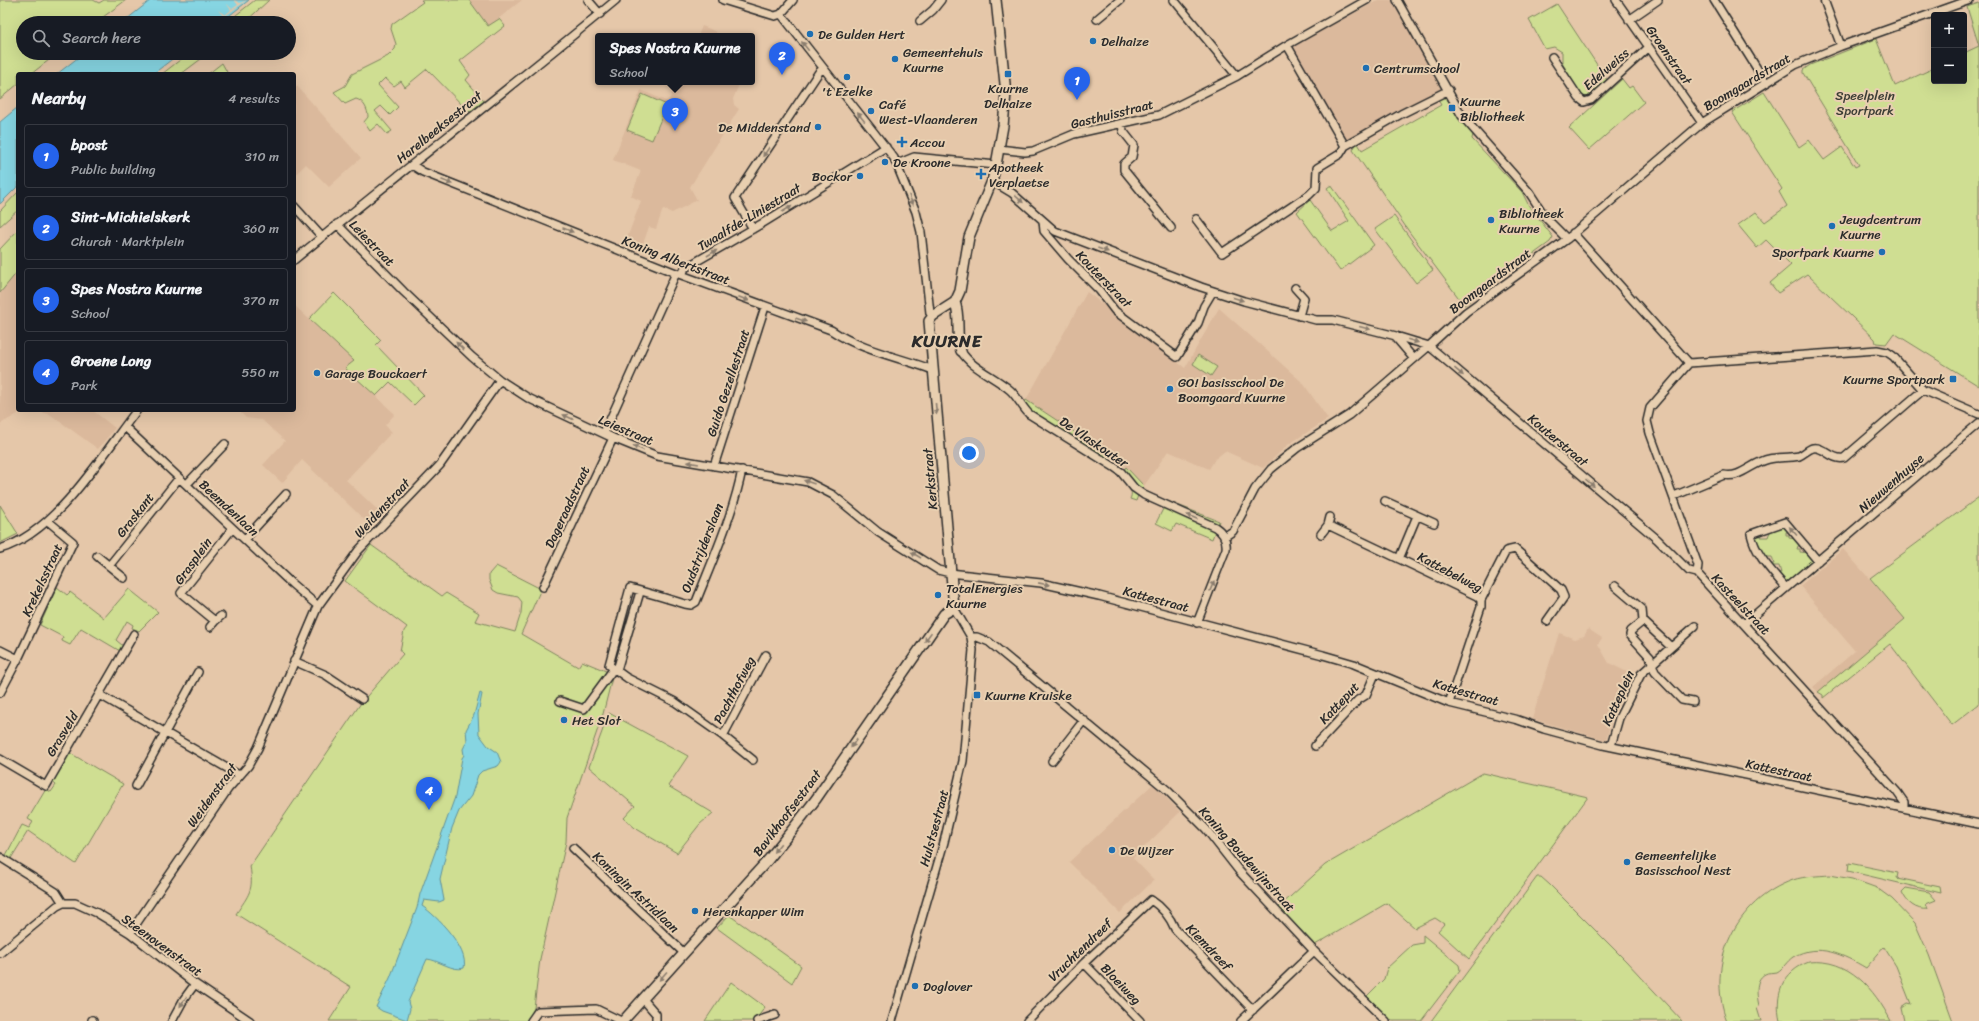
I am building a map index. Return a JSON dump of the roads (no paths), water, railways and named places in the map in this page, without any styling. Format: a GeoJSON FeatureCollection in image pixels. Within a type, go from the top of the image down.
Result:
{"type":"FeatureCollection","features":[{"type":"Feature","properties":{"kind":"street"},"geometry":{"type":"LineString","coordinates":[[588,0],[600,14]]}},
{"type":"Feature","properties":{"kind":"street","name":"Harelbeeksestraat"},"geometry":{"type":"LineString","coordinates":[[296,258],[484,106],[554,53],[616,0]]}},
{"type":"Feature","properties":{"kind":"street"},"geometry":{"type":"LineString","coordinates":[[723,0],[778,15],[793,0]]}},
{"type":"Feature","properties":{"kind":"street"},"geometry":{"type":"LineString","coordinates":[[920,21],[934,10],[941,0]]}},
{"type":"Feature","properties":{"kind":"street"},"geometry":{"type":"LineString","coordinates":[[933,316],[955,302],[960,291],[969,237],[992,181],[996,165],[1006,93],[996,0]]}},
{"type":"Feature","properties":{"kind":"street"},"geometry":{"type":"LineString","coordinates":[[1097,19],[1120,0]]}},
{"type":"Feature","properties":{"kind":"street"},"geometry":{"type":"LineString","coordinates":[[1174,0],[1237,76]]}},
{"type":"Feature","properties":{"kind":"street","name":"Gasthuisstraat"},"geometry":{"type":"LineString","coordinates":[[999,149],[1024,152],[1033,151],[1074,134],[1159,116],[1237,76],[1287,44],[1367,0]]}},
{"type":"Feature","properties":{"kind":"street"},"geometry":{"type":"LineString","coordinates":[[1397,0],[1449,90],[1462,116],[1528,192],[1546,218],[1567,239]]}},
{"type":"Feature","properties":{"kind":"street","name":"Groenstraat"},"geometry":{"type":"LineString","coordinates":[[1616,0],[1648,48],[1702,123]]}},
{"type":"Feature","properties":{"kind":"street"},"geometry":{"type":"LineString","coordinates":[[1630,20],[1658,0]]}},
{"type":"Feature","properties":{"kind":"street"},"geometry":{"type":"LineString","coordinates":[[1714,0],[1766,83]]}},
{"type":"Feature","properties":{"kind":"street"},"geometry":{"type":"LineString","coordinates":[[1824,0],[1841,46]]}},
{"type":"Feature","properties":{"kind":"street","name":"Boomgaardstraat"},"geometry":{"type":"LineString","coordinates":[[1224,537],[1233,531],[1255,489],[1271,468],[1297,448],[1349,415],[1466,312],[1567,239],[1702,123],[1795,65],[1841,46],[1970,0]]}},
{"type":"Feature","properties":{"kind":"street","name":"Kerkstraat"},"geometry":{"type":"LineString","coordinates":[[778,15],[787,23],[886,147],[896,164],[916,212],[921,232],[930,312],[933,316],[929,320],[954,608],[971,637]]}},
{"type":"Feature","properties":{"kind":"street"},"geometry":{"type":"LineString","coordinates":[[1287,44],[1345,146]]}},
{"type":"Feature","properties":{"kind":"street","name":"Edelweiss"},"geometry":{"type":"LineString","coordinates":[[1552,58],[1579,98],[1584,102],[1591,100],[1648,48]]}},
{"type":"Feature","properties":{"kind":"street"},"geometry":{"type":"LineString","coordinates":[[753,229],[735,198],[819,72],[823,69]]}},
{"type":"Feature","properties":{"kind":"street"},"geometry":{"type":"LineString","coordinates":[[1196,219],[1222,253],[1316,188],[1317,168],[1340,154],[1345,146],[1401,114],[1449,90]]}},
{"type":"Feature","properties":{"kind":"street"},"geometry":{"type":"LineString","coordinates":[[1122,123],[1123,131],[1134,145],[1132,157],[1124,164],[1124,170],[1171,228]]}},
{"type":"Feature","properties":{"kind":"street","name":"Twaalfde-Liniestraat"},"geometry":{"type":"LineString","coordinates":[[679,274],[685,268],[852,170],[864,160],[886,147]]}},
{"type":"Feature","properties":{"kind":"street"},"geometry":{"type":"LineString","coordinates":[[896,164],[914,157],[996,165]]}},
{"type":"Feature","properties":{"kind":"street","name":"Koning Albertstraat"},"geometry":{"type":"LineString","coordinates":[[412,164],[423,172],[679,274],[765,307],[831,330],[846,340],[898,360],[908,361],[933,370]]}},
{"type":"Feature","properties":{"kind":"street","name":"Kouterstraat"},"geometry":{"type":"LineString","coordinates":[[992,181],[1008,192],[1012,193],[1055,231],[1213,291],[1299,316],[1316,320],[1333,320],[1429,346],[1657,539],[1690,570],[1697,574]]}},
{"type":"Feature","properties":{"kind":"street"},"geometry":{"type":"LineString","coordinates":[[296,208],[322,237]]}},
{"type":"Feature","properties":{"kind":"street","name":"Kouterstraat"},"geometry":{"type":"LineString","coordinates":[[1044,221],[1044,231],[1068,259],[1099,290],[1115,311],[1177,357],[1198,323],[1204,306],[1213,291]]}},
{"type":"Feature","properties":{"kind":"street","name":"Leiestraat"},"geometry":{"type":"LineString","coordinates":[[337,224],[404,292],[472,357],[500,380],[528,398],[613,438],[657,456],[791,477],[821,487],[878,532],[938,570],[950,573]]}},
{"type":"Feature","properties":{"kind":"street"},"geometry":{"type":"LineString","coordinates":[[1574,233],[1689,363],[1877,350],[1887,352],[1892,356],[1923,390],[1979,414]]}},
{"type":"Feature","properties":{"kind":"street"},"geometry":{"type":"LineString","coordinates":[[604,433],[679,274]]}},
{"type":"Feature","properties":{"kind":"street"},"geometry":{"type":"LineString","coordinates":[[1295,288],[1304,298],[1299,316]]}},
{"type":"Feature","properties":{"kind":"street"},"geometry":{"type":"LineString","coordinates":[[955,302],[958,319],[960,352]]}},
{"type":"Feature","properties":{"kind":"street","name":"Guido Gezellestraat"},"geometry":{"type":"LineString","coordinates":[[714,466],[765,307]]}},
{"type":"Feature","properties":{"kind":"street"},"geometry":{"type":"LineString","coordinates":[[1396,336],[1414,359]]}},
{"type":"Feature","properties":{"kind":"street","name":"De Vlaskouter"},"geometry":{"type":"LineString","coordinates":[[960,352],[975,365],[1012,391],[1021,406],[1029,414],[1121,472],[1138,492],[1152,500],[1215,527],[1224,537]]}},
{"type":"Feature","properties":{"kind":"street","name":"Kasteelstraat"},"geometry":{"type":"LineString","coordinates":[[1689,363],[1650,408],[1648,415],[1650,433],[1698,565],[1697,574],[1898,792],[1904,802],[1904,808]]}},
{"type":"Feature","properties":{"kind":"street","name":"Weidenstraat"},"geometry":{"type":"LineString","coordinates":[[130,933],[239,775],[248,766],[258,748],[318,606],[358,551],[440,465],[500,380]]}},
{"type":"Feature","properties":{"kind":"street"},"geometry":{"type":"LineString","coordinates":[[1674,496],[1724,475],[1729,476],[1746,470],[1752,465],[1770,458],[1799,456],[1813,448],[1839,459],[1844,458],[1923,390]]}},
{"type":"Feature","properties":{"kind":"street"},"geometry":{"type":"LineString","coordinates":[[0,549],[22,539],[48,520],[70,497],[135,412]]}},
{"type":"Feature","properties":{"kind":"street","name":"Nieuwenhuyse"},"geometry":{"type":"LineString","coordinates":[[1744,624],[1979,423]]}},
{"type":"Feature","properties":{"kind":"street","name":"Beemdenlaan"},"geometry":{"type":"LineString","coordinates":[[124,426],[187,484],[232,529],[245,539],[292,584],[318,606]]}},
{"type":"Feature","properties":{"kind":"street","name":"Dageraadstraat"},"geometry":{"type":"LineString","coordinates":[[543,587],[613,438]]}},
{"type":"Feature","properties":{"kind":"street"},"geometry":{"type":"LineString","coordinates":[[187,484],[225,444]]}},
{"type":"Feature","properties":{"kind":"street","name":"Oudstrijderslaan"},"geometry":{"type":"LineString","coordinates":[[742,470],[739,486],[722,536],[696,602],[691,605],[685,604],[648,591],[640,592],[630,588],[609,665],[618,670],[627,678],[675,702],[723,736],[753,760]]}},
{"type":"Feature","properties":{"kind":"street","name":"Graskant"},"geometry":{"type":"LineString","coordinates":[[109,566],[179,478]]}},
{"type":"Feature","properties":{"kind":"street"},"geometry":{"type":"LineString","coordinates":[[245,539],[286,494]]}},
{"type":"Feature","properties":{"kind":"street"},"geometry":{"type":"LineString","coordinates":[[1385,501],[1434,523]]}},
{"type":"Feature","properties":{"kind":"street"},"geometry":{"type":"LineString","coordinates":[[1321,534],[1328,525],[1330,516]]}},
{"type":"Feature","properties":{"kind":"street","name":"Kattebelweg"},"geometry":{"type":"LineString","coordinates":[[1398,559],[1417,516]]}},
{"type":"Feature","properties":{"kind":"street","name":"Krekelsstraat"},"geometry":{"type":"LineString","coordinates":[[0,693],[18,659],[73,542],[48,520]]}},
{"type":"Feature","properties":{"kind":"street"},"geometry":{"type":"LineString","coordinates":[[1786,588],[1762,559],[1753,543],[1751,534],[1786,522],[1818,561]]}},
{"type":"Feature","properties":{"kind":"street","name":"Kattebelweg"},"geometry":{"type":"LineString","coordinates":[[1328,525],[1477,596],[1481,600],[1481,607],[1449,703]]}},
{"type":"Feature","properties":{"kind":"street","name":"Grasplein"},"geometry":{"type":"LineString","coordinates":[[215,621],[181,593],[232,529]]}},
{"type":"Feature","properties":{"kind":"street"},"geometry":{"type":"LineString","coordinates":[[1197,623],[1226,549],[1224,537]]}},
{"type":"Feature","properties":{"kind":"street"},"geometry":{"type":"LineString","coordinates":[[1481,600],[1485,597],[1506,551],[1515,549],[1561,590],[1564,597],[1547,620]]}},
{"type":"Feature","properties":{"kind":"street"},"geometry":{"type":"LineString","coordinates":[[97,556],[124,578]]}},
{"type":"Feature","properties":{"kind":"street","name":"Kattestraat"},"geometry":{"type":"LineString","coordinates":[[950,573],[1041,583],[1099,596],[1197,623],[1242,632],[1354,664],[1375,674],[1449,703],[1481,710],[1544,729],[1610,746],[1979,824]]}},
{"type":"Feature","properties":{"kind":"street"},"geometry":{"type":"LineString","coordinates":[[1615,586],[1642,609],[1643,621],[1671,647]]}},
{"type":"Feature","properties":{"kind":"street"},"geometry":{"type":"LineString","coordinates":[[560,701],[584,709],[612,671],[618,670],[640,592]]}},
{"type":"Feature","properties":{"kind":"street","name":"Bavikhoofsestraat"},"geometry":{"type":"LineString","coordinates":[[622,1021],[768,860],[816,799],[944,614],[954,608]]}},
{"type":"Feature","properties":{"kind":"street"},"geometry":{"type":"LineString","coordinates":[[210,627],[221,616]]}},
{"type":"Feature","properties":{"kind":"street","name":"Katteplein"},"geometry":{"type":"LineString","coordinates":[[1643,621],[1631,631],[1630,635],[1650,657],[1655,672],[1682,700],[1693,702]]}},
{"type":"Feature","properties":{"kind":"street","name":"Katteplein"},"geometry":{"type":"LineString","coordinates":[[1610,746],[1622,711],[1641,674],[1695,626]]}},
{"type":"Feature","properties":{"kind":"street","name":"Grasveld"},"geometry":{"type":"LineString","coordinates":[[0,760],[46,786],[134,634]]}},
{"type":"Feature","properties":{"kind":"street","name":"Koning Boudewijnstraat"},"geometry":{"type":"LineString","coordinates":[[971,637],[977,636],[989,642],[1172,795],[1206,829],[1239,871],[1314,952],[1386,1021]]}},
{"type":"Feature","properties":{"kind":"street","name":"Hulstsestraat"},"geometry":{"type":"LineString","coordinates":[[892,1021],[944,842],[964,761],[973,650],[971,637]]}},
{"type":"Feature","properties":{"kind":"street"},"geometry":{"type":"LineString","coordinates":[[0,650],[18,659]]}},
{"type":"Feature","properties":{"kind":"street","name":"Pachthofweg"},"geometry":{"type":"LineString","coordinates":[[723,736],[766,655]]}},
{"type":"Feature","properties":{"kind":"street"},"geometry":{"type":"LineString","coordinates":[[294,661],[326,676],[362,699]]}},
{"type":"Feature","properties":{"kind":"street"},"geometry":{"type":"LineString","coordinates":[[136,786],[198,672]]}},
{"type":"Feature","properties":{"kind":"street","name":"Katteput"},"geometry":{"type":"LineString","coordinates":[[1315,746],[1358,700],[1366,695],[1375,674]]}},
{"type":"Feature","properties":{"kind":"street"},"geometry":{"type":"LineString","coordinates":[[100,695],[239,775]]}},
{"type":"Feature","properties":{"kind":"street"},"geometry":{"type":"LineString","coordinates":[[1052,761],[1084,720]]}},
{"type":"Feature","properties":{"kind":"street","name":"Koningin Astridlaan"},"geometry":{"type":"LineString","coordinates":[[573,848],[684,953]]}},
{"type":"Feature","properties":{"kind":"street"},"geometry":{"type":"LineString","coordinates":[[0,857],[56,892],[63,903],[57,906],[0,953]]}},
{"type":"Feature","properties":{"kind":"street","name":"Vruchtendreef"},"geometry":{"type":"LineString","coordinates":[[1027,1020],[1084,963],[1151,900]]}},
{"type":"Feature","properties":{"kind":"street","name":"Kiemdreef"},"geometry":{"type":"LineString","coordinates":[[1151,900],[1157,904],[1171,919],[1175,928],[1253,1010]]}},
{"type":"Feature","properties":{"kind":"street","name":"Steenovenstraat"},"geometry":{"type":"LineString","coordinates":[[63,903],[75,903],[130,933],[195,984],[250,1021]]}},
{"type":"Feature","properties":{"kind":"street"},"geometry":{"type":"LineString","coordinates":[[1242,1021],[1314,952]]}},
{"type":"Feature","properties":{"kind":"street","name":"Bloeiweg"},"geometry":{"type":"LineString","coordinates":[[1084,963],[1140,1021]]}},
{"type":"Feature","properties":{"kind":"street"},"geometry":{"type":"LineString","coordinates":[[172,1021],[184,999],[195,984]]}},
{"type":"Feature","properties":{"kind":"street"},"geometry":{"type":"LineString","coordinates":[[643,999],[656,1014],[656,1021]]}},
{"type":"Feature","properties":{"kind":"street"},"geometry":{"type":"LineString","coordinates":[[532,1021],[538,1011],[596,1009],[622,1021]]}},
{"type":"Feature","properties":{"kind":"street"},"geometry":{"type":"LineString","coordinates":[[757,1021],[775,1015]]}},
{"type":"Feature","properties":{"kind":"water"},"geometry":{"type":"Polygon","coordinates":[[[151,0],[249,0],[229,16],[131,16],[151,0]]]}},
{"type":"Feature","properties":{"kind":"water"},"geometry":{"type":"Polygon","coordinates":[[[75,60],[171,60],[156,72],[60,72],[75,60]]]}},
{"type":"Feature","properties":{"kind":"water"},"geometry":{"type":"Polygon","coordinates":[[[16,109],[16,188],[0,204],[0,122],[16,109]]]}},
{"type":"Feature","properties":{"kind":"water"},"geometry":{"type":"Polygon","coordinates":[[[480,693],[482,694],[478,714],[479,734],[488,746],[497,752],[501,762],[498,766],[482,771],[478,775],[471,796],[459,811],[452,828],[440,879],[444,900],[439,902],[424,900],[422,906],[436,917],[457,943],[462,952],[464,968],[455,968],[427,959],[408,1002],[410,1009],[407,1020],[382,1011],[376,1007],[390,978],[417,908],[420,894],[455,797],[462,758],[464,755],[463,749],[467,741],[466,730],[474,715],[480,693]]]}},
{"type":"Feature","properties":{"kind":"place","name":"De Gulden Hert"},"geometry":{"type":"Point","coordinates":[810,34]}},
{"type":"Feature","properties":{"kind":"place","name":"Delhaize"},"geometry":{"type":"Point","coordinates":[1093,41]}},
{"type":"Feature","properties":{"kind":"place","name":"Gemeentehuis Kuurne"},"geometry":{"type":"Point","coordinates":[895,59]}},
{"type":"Feature","properties":{"kind":"place","name":"Centrumschool"},"geometry":{"type":"Point","coordinates":[1366,68]}},
{"type":"Feature","properties":{"kind":"place","name":"Kuurne Delhaize"},"geometry":{"type":"Point","coordinates":[1008,74]}},
{"type":"Feature","properties":{"kind":"place","name":"Sint-Michielskerk"},"geometry":{"type":"Point","coordinates":[782,75]}},
{"type":"Feature","properties":{"kind":"place","name":"'t Ezelke"},"geometry":{"type":"Point","coordinates":[847,77]}},
{"type":"Feature","properties":{"kind":"place","name":"bpost"},"geometry":{"type":"Point","coordinates":[1077,100]}},
{"type":"Feature","properties":{"kind":"place","name":"Kuurne Bibliotheek"},"geometry":{"type":"Point","coordinates":[1452,108]}},
{"type":"Feature","properties":{"kind":"place","name":"Café West-Vlaanderen"},"geometry":{"type":"Point","coordinates":[871,111]}},
{"type":"Feature","properties":{"kind":"place","name":"De Middenstand"},"geometry":{"type":"Point","coordinates":[818,127]}},
{"type":"Feature","properties":{"kind":"place","name":"Spes Nostra Kuurne"},"geometry":{"type":"Point","coordinates":[675,131]}},
{"type":"Feature","properties":{"kind":"place","name":"Accou"},"geometry":{"type":"Point","coordinates":[902,142]}},
{"type":"Feature","properties":{"kind":"place","name":"De Kroone"},"geometry":{"type":"Point","coordinates":[885,162]}},
{"type":"Feature","properties":{"kind":"place","name":"Apotheek Verplaetse"},"geometry":{"type":"Point","coordinates":[981,174]}},
{"type":"Feature","properties":{"kind":"place","name":"Bockor"},"geometry":{"type":"Point","coordinates":[860,176]}},
{"type":"Feature","properties":{"kind":"place","name":"Bibliotheek Kuurne"},"geometry":{"type":"Point","coordinates":[1491,220]}},
{"type":"Feature","properties":{"kind":"place","name":"Jeugdcentrum Kuurne"},"geometry":{"type":"Point","coordinates":[1832,226]}},
{"type":"Feature","properties":{"kind":"place","name":"Sportpark Kuurne"},"geometry":{"type":"Point","coordinates":[1882,252]}},
{"type":"Feature","properties":{"kind":"place","name":"Garage Bouckaert"},"geometry":{"type":"Point","coordinates":[317,373]}},
{"type":"Feature","properties":{"kind":"place","name":"Kuurne Sportpark"},"geometry":{"type":"Point","coordinates":[1953,379]}},
{"type":"Feature","properties":{"kind":"place","name":"GO! basisschool De Boomgaard Kuurne"},"geometry":{"type":"Point","coordinates":[1170,389]}},
{"type":"Feature","properties":{"kind":"place","name":"TotalEnergies Kuurne"},"geometry":{"type":"Point","coordinates":[938,595]}},
{"type":"Feature","properties":{"kind":"place","name":"Kuurne Kruiske"},"geometry":{"type":"Point","coordinates":[977,695]}},
{"type":"Feature","properties":{"kind":"place","name":"Het Slot"},"geometry":{"type":"Point","coordinates":[564,720]}},
{"type":"Feature","properties":{"kind":"place","name":"Groene Long"},"geometry":{"type":"Point","coordinates":[429,810]}},
{"type":"Feature","properties":{"kind":"place","name":"De Wijzer"},"geometry":{"type":"Point","coordinates":[1112,850]}},
{"type":"Feature","properties":{"kind":"place","name":"Gemeentelijke Basisschool Nest"},"geometry":{"type":"Point","coordinates":[1627,862]}},
{"type":"Feature","properties":{"kind":"place","name":"Herenkapper Wim"},"geometry":{"type":"Point","coordinates":[695,911]}},
{"type":"Feature","properties":{"kind":"place","name":"Doglover"},"geometry":{"type":"Point","coordinates":[915,986]}},
{"type":"Feature","properties":{"kind":"district","name":"KUURNE"},"geometry":{"type":"Point","coordinates":[947,341]}},
{"type":"Feature","properties":{"kind":"park label","name":"Speelplein Sportpark"},"geometry":{"type":"Point","coordinates":[1865,102]}}]}
